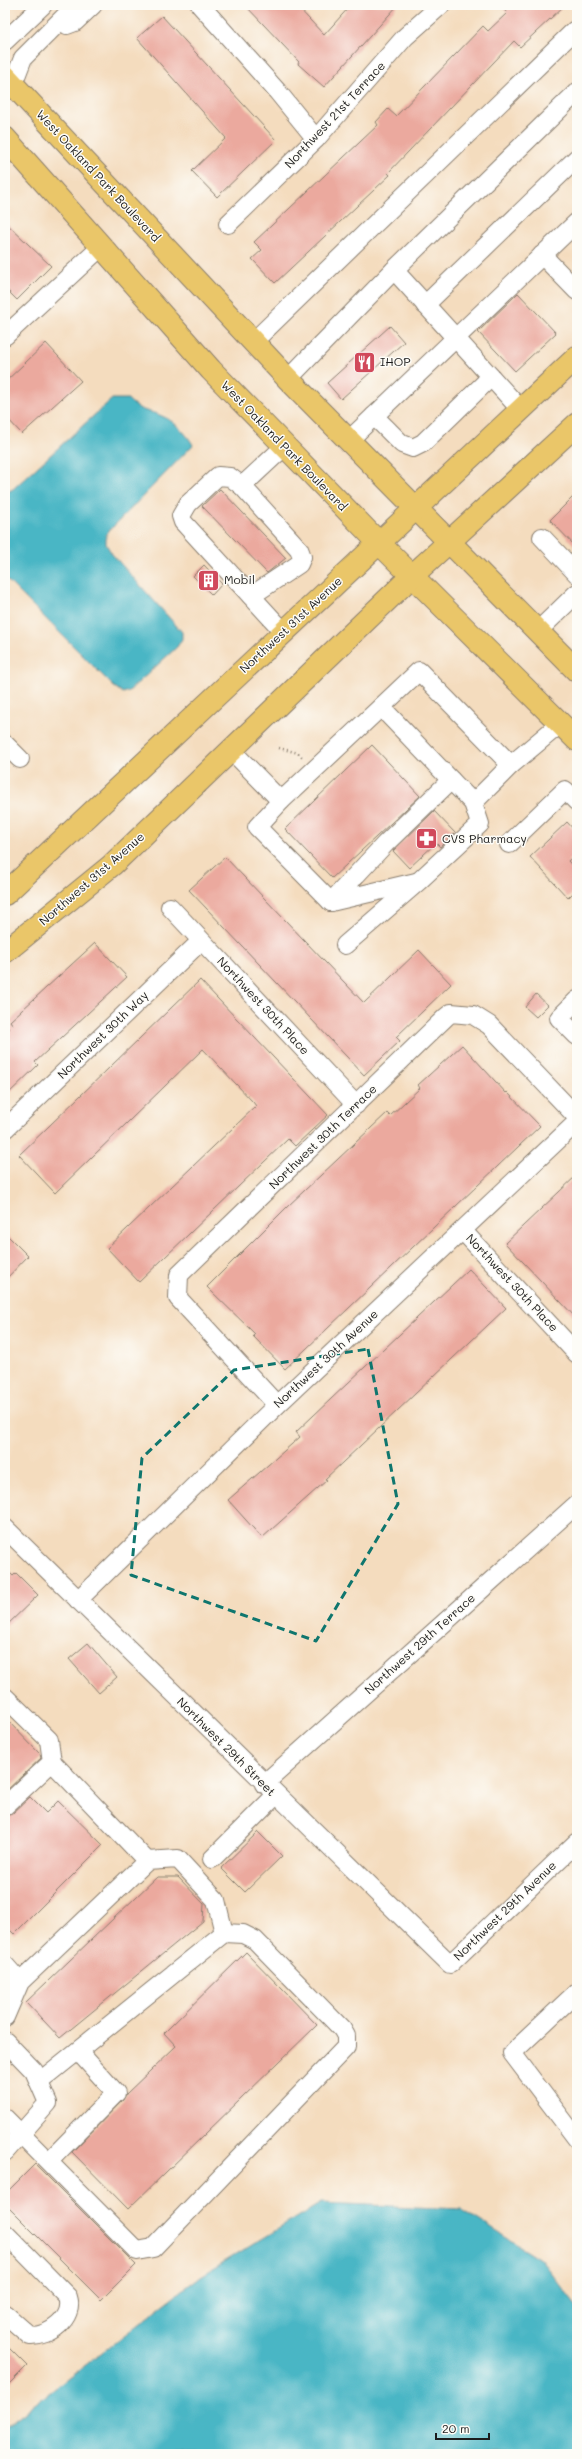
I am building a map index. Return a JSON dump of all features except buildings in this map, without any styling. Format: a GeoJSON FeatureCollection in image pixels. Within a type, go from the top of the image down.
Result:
{"type":"FeatureCollection","features":[{"type":"Feature","properties":{"kind":"main road","name":"West Oakland Park Boulevard"},"geometry":{"type":"LineString","coordinates":[[9,80],[288,379],[577,671]]}},
{"type":"Feature","properties":{"kind":"main road","name":"West Oakland Park Boulevard"},"geometry":{"type":"LineString","coordinates":[[5,138],[211,370],[379,543],[577,740]]}},
{"type":"Feature","properties":{"kind":"main road","name":"Northwest 31st Avenue"},"geometry":{"type":"LineString","coordinates":[[5,894],[577,357]]}},
{"type":"Feature","properties":{"kind":"main road","name":"Northwest 31st Avenue"},"geometry":{"type":"LineString","coordinates":[[5,952],[112,865],[449,542],[574,432]]}},
{"type":"Feature","properties":{"kind":"street"},"geometry":{"type":"LineString","coordinates":[[5,41],[43,5]]}},
{"type":"Feature","properties":{"kind":"street"},"geometry":{"type":"LineString","coordinates":[[9,80],[23,58],[76,5]]}},
{"type":"Feature","properties":{"kind":"street"},"geometry":{"type":"LineString","coordinates":[[51,29],[75,22],[93,5]]}},
{"type":"Feature","properties":{"kind":"street"},"geometry":{"type":"LineString","coordinates":[[200,5],[277,91],[316,139]]}},
{"type":"Feature","properties":{"kind":"street","name":"Northwest 21st Terrace"},"geometry":{"type":"LineString","coordinates":[[228,224],[316,139],[405,37],[440,5]]}},
{"type":"Feature","properties":{"kind":"street"},"geometry":{"type":"LineString","coordinates":[[253,342],[576,32]]}},
{"type":"Feature","properties":{"kind":"street"},"geometry":{"type":"LineString","coordinates":[[288,379],[394,270],[577,92]]}},
{"type":"Feature","properties":{"kind":"street"},"geometry":{"type":"LineString","coordinates":[[425,305],[577,158]]}},
{"type":"Feature","properties":{"kind":"street"},"geometry":{"type":"LineString","coordinates":[[348,440],[577,222]]}},
{"type":"Feature","properties":{"kind":"street"},"geometry":{"type":"LineString","coordinates":[[5,336],[101,247]]}},
{"type":"Feature","properties":{"kind":"street"},"geometry":{"type":"LineString","coordinates":[[542,255],[576,289]]}},
{"type":"Feature","properties":{"kind":"street"},"geometry":{"type":"LineString","coordinates":[[394,270],[521,410]]}},
{"type":"Feature","properties":{"kind":"street"},"geometry":{"type":"LineString","coordinates":[[374,416],[402,444],[413,448],[423,443],[491,377]]}},
{"type":"Feature","properties":{"kind":"street"},"geometry":{"type":"LineString","coordinates":[[242,486],[285,446]]}},
{"type":"Feature","properties":{"kind":"street"},"geometry":{"type":"LineString","coordinates":[[251,596],[299,564],[302,557],[299,549],[242,486],[230,477],[218,476],[188,504],[181,516],[183,522],[284,632]]}},
{"type":"Feature","properties":{"kind":"street"},"geometry":{"type":"LineString","coordinates":[[542,537],[577,574]]}},
{"type":"Feature","properties":{"kind":"street"},"geometry":{"type":"LineString","coordinates":[[538,631],[577,593]]}},
{"type":"Feature","properties":{"kind":"street"},"geometry":{"type":"LineString","coordinates":[[331,902],[257,827],[281,801],[419,671],[510,765]]}},
{"type":"Feature","properties":{"kind":"street"},"geometry":{"type":"LineString","coordinates":[[345,945],[419,881],[480,824],[473,802],[381,707]]}},
{"type":"Feature","properties":{"kind":"street"},"geometry":{"type":"LineString","coordinates":[[473,802],[510,765],[561,723]]}},
{"type":"Feature","properties":{"kind":"street"},"geometry":{"type":"LineString","coordinates":[[5,744],[20,760]]}},
{"type":"Feature","properties":{"kind":"street"},"geometry":{"type":"LineString","coordinates":[[232,750],[281,801]]}},
{"type":"Feature","properties":{"kind":"street"},"geometry":{"type":"LineString","coordinates":[[331,902],[385,844],[451,780]]}},
{"type":"Feature","properties":{"kind":"street"},"geometry":{"type":"LineString","coordinates":[[508,844],[565,790],[577,802]]}},
{"type":"Feature","properties":{"kind":"street"},"geometry":{"type":"LineString","coordinates":[[331,902],[419,881]]}},
{"type":"Feature","properties":{"kind":"street","name":"Northwest 30th Place"},"geometry":{"type":"LineString","coordinates":[[170,907],[356,1105]]}},
{"type":"Feature","properties":{"kind":"street","name":"Northwest 30th Way"},"geometry":{"type":"LineString","coordinates":[[5,1129],[202,941]]}},
{"type":"Feature","properties":{"kind":"street"},"geometry":{"type":"LineString","coordinates":[[577,1000],[559,1018],[577,1036]]}},
{"type":"Feature","properties":{"kind":"street","name":"Northwest 30th Terrace"},"geometry":{"type":"LineString","coordinates":[[277,1405],[178,1298],[179,1275],[451,1013],[473,1015],[488,1025],[577,1117]]}},
{"type":"Feature","properties":{"kind":"street","name":"Northwest 30th Avenue"},"geometry":{"type":"LineString","coordinates":[[78,1600],[277,1405],[577,1122]]}},
{"type":"Feature","properties":{"kind":"street","name":"Northwest 30th Place"},"geometry":{"type":"LineString","coordinates":[[463,1231],[577,1354]]}},
{"type":"Feature","properties":{"kind":"street","name":"Northwest 29th Terrace"},"geometry":{"type":"LineString","coordinates":[[212,1859],[270,1790],[577,1504]]}},
{"type":"Feature","properties":{"kind":"street","name":"Northwest 29th Street"},"geometry":{"type":"LineString","coordinates":[[5,1528],[270,1790],[450,1964]]}},
{"type":"Feature","properties":{"kind":"street"},"geometry":{"type":"LineString","coordinates":[[5,1697],[49,1740],[52,1762],[147,1861]]}},
{"type":"Feature","properties":{"kind":"street"},"geometry":{"type":"LineString","coordinates":[[5,1806],[52,1762]]}},
{"type":"Feature","properties":{"kind":"street","name":"Northwest 29th Avenue"},"geometry":{"type":"LineString","coordinates":[[450,1964],[577,1842]]}},
{"type":"Feature","properties":{"kind":"street"},"geometry":{"type":"LineString","coordinates":[[5,2018],[20,1982],[147,1861],[178,1859],[216,1900],[224,1933]]}},
{"type":"Feature","properties":{"kind":"street"},"geometry":{"type":"LineString","coordinates":[[5,2118],[23,2134],[137,2251],[153,2248],[346,2047],[346,2036],[342,2029],[255,1940],[243,1934],[224,1933],[78,2050],[36,2076]]}},
{"type":"Feature","properties":{"kind":"street"},"geometry":{"type":"LineString","coordinates":[[5,1966],[20,1982]]}},
{"type":"Feature","properties":{"kind":"street"},"geometry":{"type":"LineString","coordinates":[[577,1992],[512,2053],[577,2138]]}},
{"type":"Feature","properties":{"kind":"street"},"geometry":{"type":"LineString","coordinates":[[5,2042],[36,2076],[48,2103],[23,2134],[5,2152]]}},
{"type":"Feature","properties":{"kind":"street"},"geometry":{"type":"LineString","coordinates":[[49,2161],[116,2093],[78,2050]]}},
{"type":"Feature","properties":{"kind":"street"},"geometry":{"type":"LineString","coordinates":[[5,2233],[68,2297],[70,2303],[70,2311],[65,2318],[50,2331],[39,2337],[30,2336],[5,2314]]}},
{"type":"Feature","properties":{"kind":"path"},"geometry":{"type":"LineString","coordinates":[[279,748],[298,753],[306,760]]}},
{"type":"Feature","properties":{"kind":"highlighted area"},"geometry":{"type":"Polygon","coordinates":[[[368,1349],[398,1504],[316,1641],[131,1575],[142,1458],[234,1370],[368,1349]]]}},
{"type":"Feature","properties":{"kind":"water"},"geometry":{"type":"Polygon","coordinates":[[[112,399],[128,399],[141,409],[168,419],[188,437],[193,445],[106,534],[106,544],[112,554],[182,632],[182,639],[177,647],[129,691],[123,693],[113,686],[5,578],[5,493],[13,489],[112,399]]]}},
{"type":"Feature","properties":{"kind":"water"},"geometry":{"type":"Polygon","coordinates":[[[321,2203],[461,2209],[540,2259],[577,2306],[577,2454],[5,2454],[5,2428],[14,2420],[201,2276],[321,2203]]]}},
{"type":"Feature","properties":{"kind":"place","name":"IHOP"},"geometry":{"type":"Point","coordinates":[365,362]}},
{"type":"Feature","properties":{"kind":"place","name":"Mobil"},"geometry":{"type":"Point","coordinates":[208,580]}},
{"type":"Feature","properties":{"kind":"place","name":"CVS Pharmacy"},"geometry":{"type":"Point","coordinates":[427,839]}}]}
